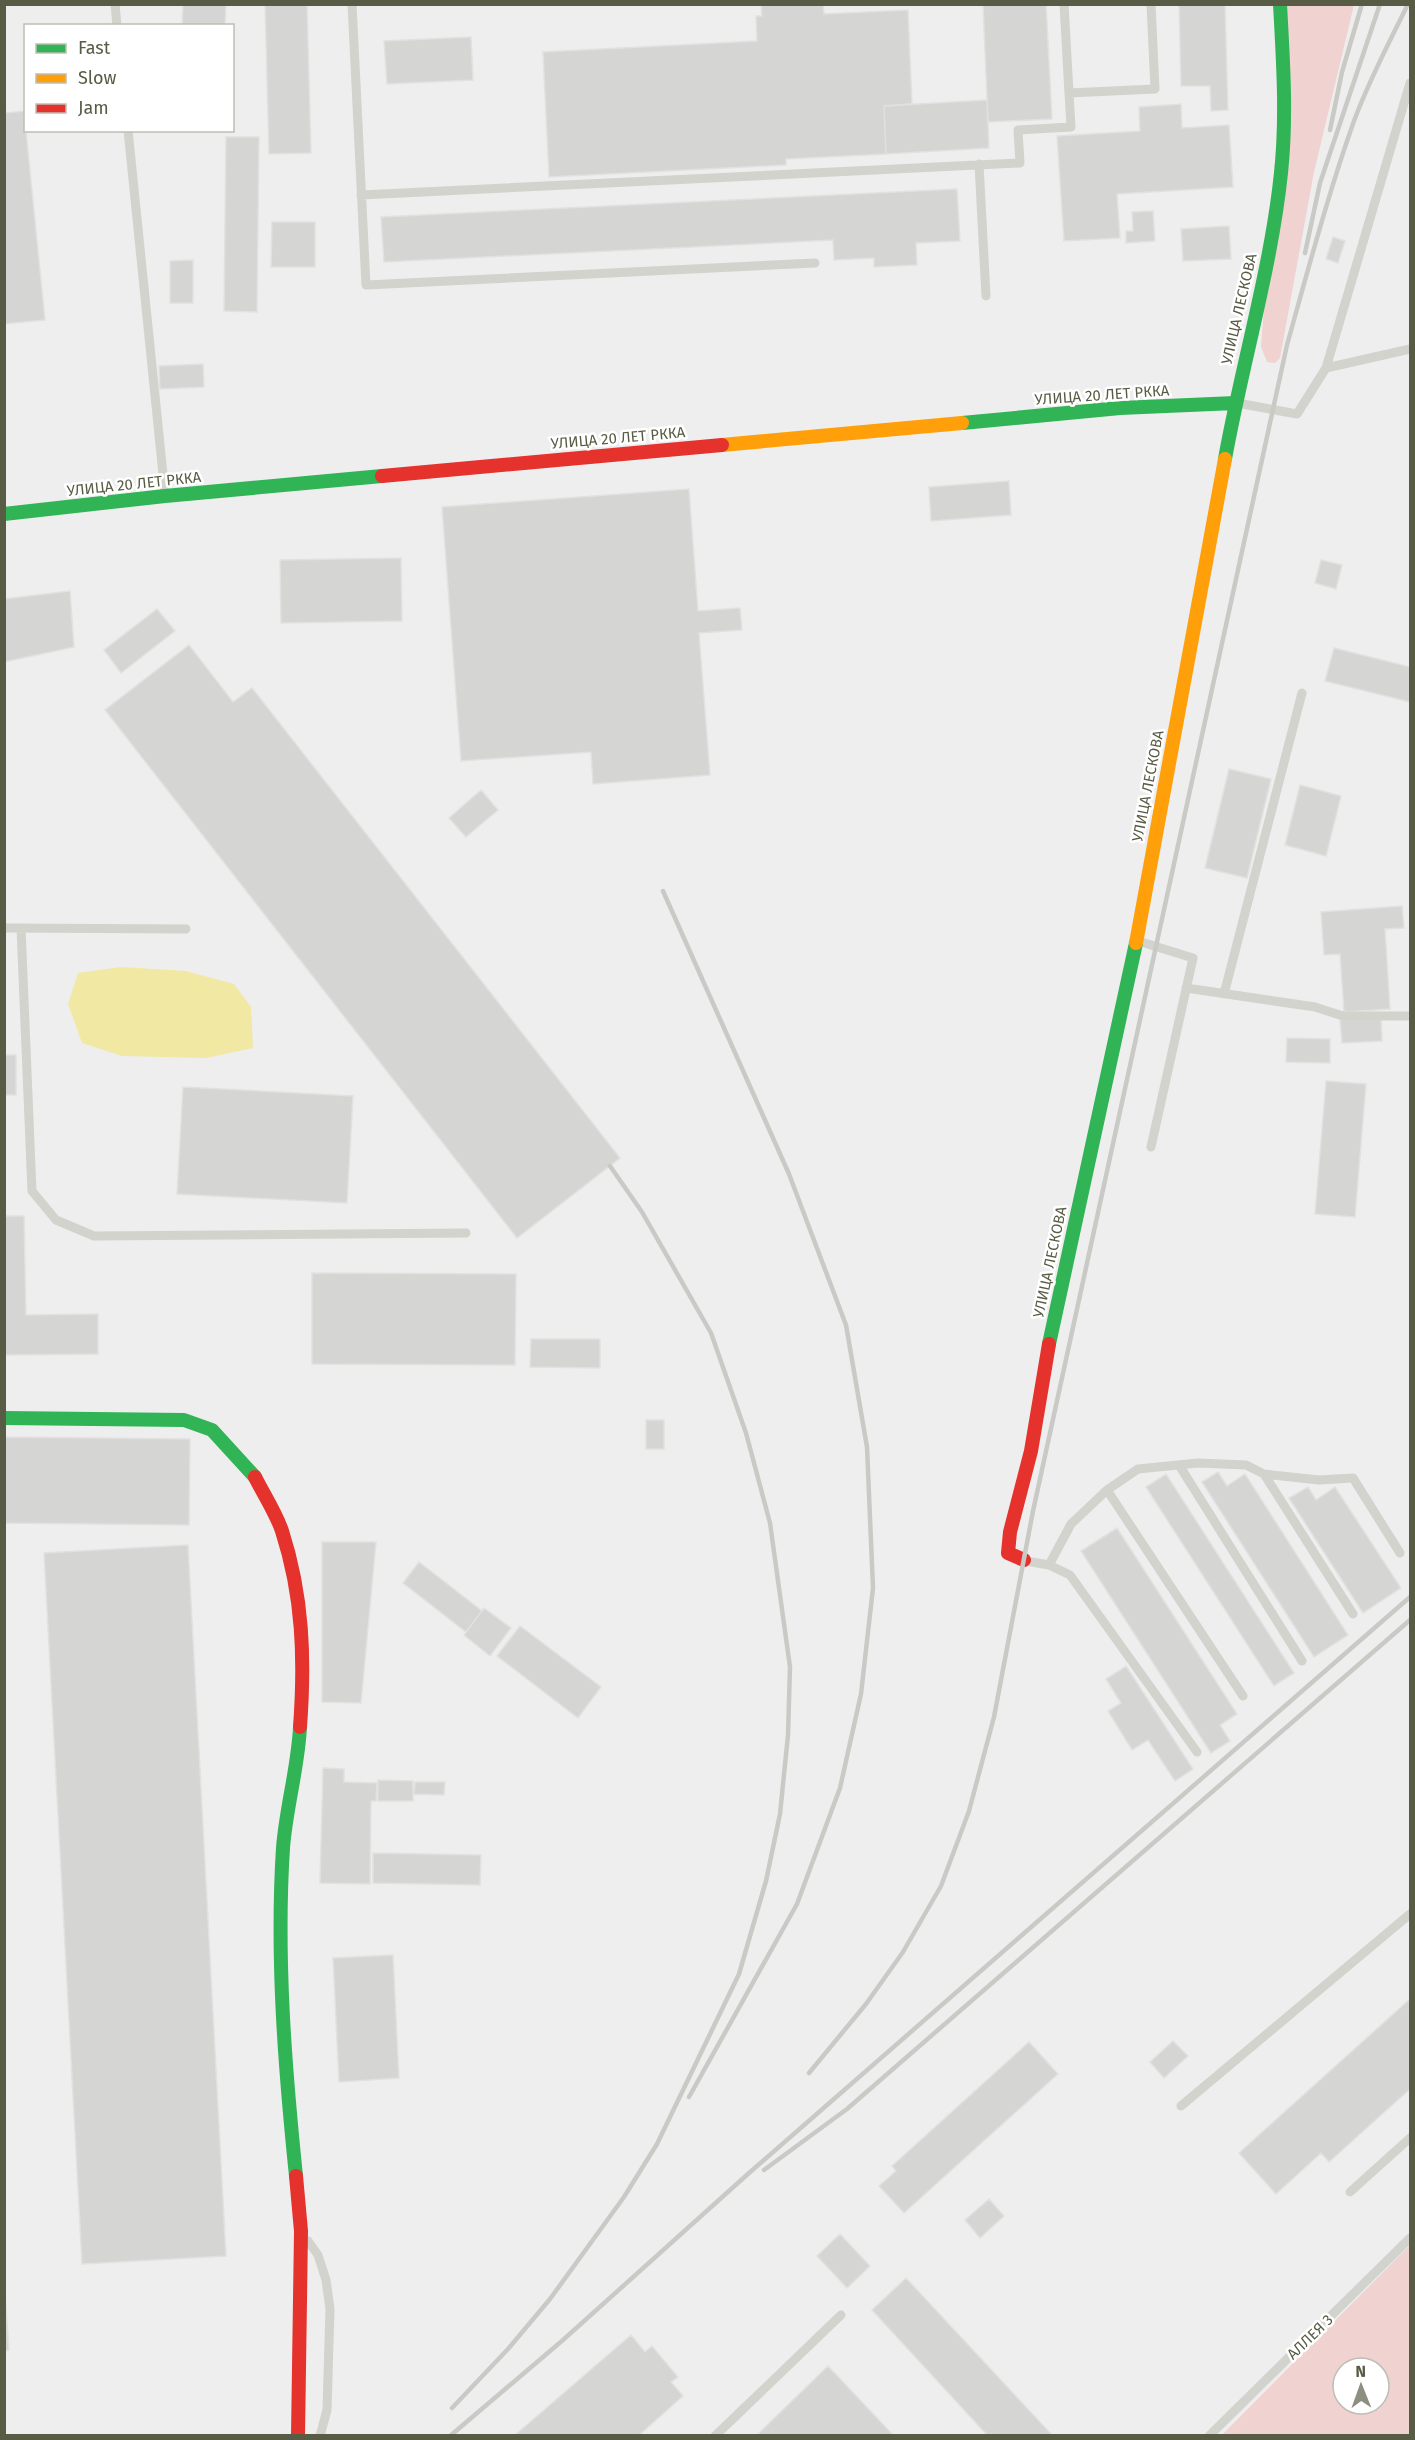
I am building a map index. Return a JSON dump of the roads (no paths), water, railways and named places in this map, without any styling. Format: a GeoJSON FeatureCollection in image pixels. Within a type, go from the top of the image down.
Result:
{"type":"FeatureCollection","features":[{"type":"Feature","properties":{"kind":"street","name":"УЛИЦА ЛЕСКОВА"},"geometry":{"type":"LineString","coordinates":[[1024,1560],[1008,1553],[1010,1532],[1032,1451],[1048,1346],[1136,940],[1234,403],[1269,252],[1281,173],[1285,106],[1280,4]]}},
{"type":"Feature","properties":{"kind":"street","name":"УЛИЦА 20 ЛЕТ РККА"},"geometry":{"type":"LineString","coordinates":[[4,514],[165,496],[1120,408],[1234,403]]}},
{"type":"Feature","properties":{"kind":"street"},"geometry":{"type":"LineString","coordinates":[[4,1418],[184,1420],[212,1430],[253,1474],[281,1529],[298,1594],[303,1670],[299,1748],[283,1847],[281,1941],[288,2101],[301,2231],[298,2436]]}},
{"type":"Feature","properties":{"kind":"lane"},"geometry":{"type":"LineString","coordinates":[[115,4],[117,24]]}},
{"type":"Feature","properties":{"kind":"lane"},"geometry":{"type":"LineString","coordinates":[[352,4],[366,285],[815,263]]}},
{"type":"Feature","properties":{"kind":"lane"},"geometry":{"type":"LineString","coordinates":[[361,195],[1020,163],[1018,130],[1071,127],[1065,4]]}},
{"type":"Feature","properties":{"kind":"lane"},"geometry":{"type":"LineString","coordinates":[[1069,93],[1155,89],[1151,4]]}},
{"type":"Feature","properties":{"kind":"lane"},"geometry":{"type":"LineString","coordinates":[[1234,403],[1297,414],[1326,368],[1410,82]]}},
{"type":"Feature","properties":{"kind":"lane"},"geometry":{"type":"LineString","coordinates":[[128,132],[165,496]]}},
{"type":"Feature","properties":{"kind":"lane"},"geometry":{"type":"LineString","coordinates":[[979,164],[986,296]]}},
{"type":"Feature","properties":{"kind":"lane"},"geometry":{"type":"LineString","coordinates":[[1326,368],[1410,349]]}},
{"type":"Feature","properties":{"kind":"lane"},"geometry":{"type":"LineString","coordinates":[[1224,994],[1302,693]]}},
{"type":"Feature","properties":{"kind":"lane"},"geometry":{"type":"LineString","coordinates":[[4,928],[186,929]]}},
{"type":"Feature","properties":{"kind":"lane"},"geometry":{"type":"LineString","coordinates":[[21,928],[33,1191],[56,1220],[94,1236],[466,1233]]}},
{"type":"Feature","properties":{"kind":"lane"},"geometry":{"type":"LineString","coordinates":[[1136,940],[1192,958],[1151,1147]]}},
{"type":"Feature","properties":{"kind":"lane"},"geometry":{"type":"LineString","coordinates":[[1186,988],[1315,1007],[1343,1016],[1410,1016]]}},
{"type":"Feature","properties":{"kind":"lane"},"geometry":{"type":"LineString","coordinates":[[1049,1565],[1071,1524],[1107,1490],[1138,1469],[1198,1463],[1245,1465],[1264,1474],[1319,1480],[1353,1478],[1400,1553]]}},
{"type":"Feature","properties":{"kind":"lane"},"geometry":{"type":"LineString","coordinates":[[1179,1465],[1302,1661]]}},
{"type":"Feature","properties":{"kind":"lane"},"geometry":{"type":"LineString","coordinates":[[1264,1474],[1353,1614]]}},
{"type":"Feature","properties":{"kind":"lane"},"geometry":{"type":"LineString","coordinates":[[1107,1490],[1243,1696]]}},
{"type":"Feature","properties":{"kind":"lane"},"geometry":{"type":"LineString","coordinates":[[1024,1560],[1049,1565],[1070,1575],[1197,1752]]}},
{"type":"Feature","properties":{"kind":"lane"},"geometry":{"type":"LineString","coordinates":[[1182,2106],[1410,1914]]}},
{"type":"Feature","properties":{"kind":"lane"},"geometry":{"type":"LineString","coordinates":[[1350,2192],[1410,2138]]}},
{"type":"Feature","properties":{"kind":"lane"},"geometry":{"type":"LineString","coordinates":[[301,2231],[318,2255],[327,2280],[330,2309],[327,2410],[320,2436]]}},
{"type":"Feature","properties":{"kind":"lane","name":"АЛЛЕЯ 3"},"geometry":{"type":"LineString","coordinates":[[1209,2436],[1410,2238]]}},
{"type":"Feature","properties":{"kind":"lane"},"geometry":{"type":"LineString","coordinates":[[715,2436],[841,2315]]}},
{"type":"Feature","properties":{"kind":"railway"},"geometry":{"type":"LineString","coordinates":[[1330,130],[1342,72],[1362,4]]}},
{"type":"Feature","properties":{"kind":"railway"},"geometry":{"type":"LineString","coordinates":[[1305,253],[1320,183],[1380,4]]}},
{"type":"Feature","properties":{"kind":"railway"},"geometry":{"type":"LineString","coordinates":[[809,2073],[866,2004],[903,1952],[941,1886],[969,1811],[994,1717],[1033,1511],[1287,345],[1327,204],[1354,121],[1408,4]]}},
{"type":"Feature","properties":{"kind":"railway"},"geometry":{"type":"LineString","coordinates":[[663,891],[789,1174],[846,1325],[867,1447],[873,1588],[861,1694],[840,1788],[797,1904],[689,2097]]}},
{"type":"Feature","properties":{"kind":"railway"},"geometry":{"type":"LineString","coordinates":[[452,2408],[508,2349],[550,2299],[624,2197],[657,2144],[739,1974],[766,1881],[780,1814],[788,1735],[790,1667],[770,1523],[746,1433],[711,1333],[642,1212],[610,1166]]}},
{"type":"Feature","properties":{"kind":"railway"},"geometry":{"type":"LineString","coordinates":[[450,2436],[563,2340],[749,2173],[1410,1597]]}},
{"type":"Feature","properties":{"kind":"railway"},"geometry":{"type":"LineString","coordinates":[[764,2170],[847,2109],[1410,1620]]}}]}
